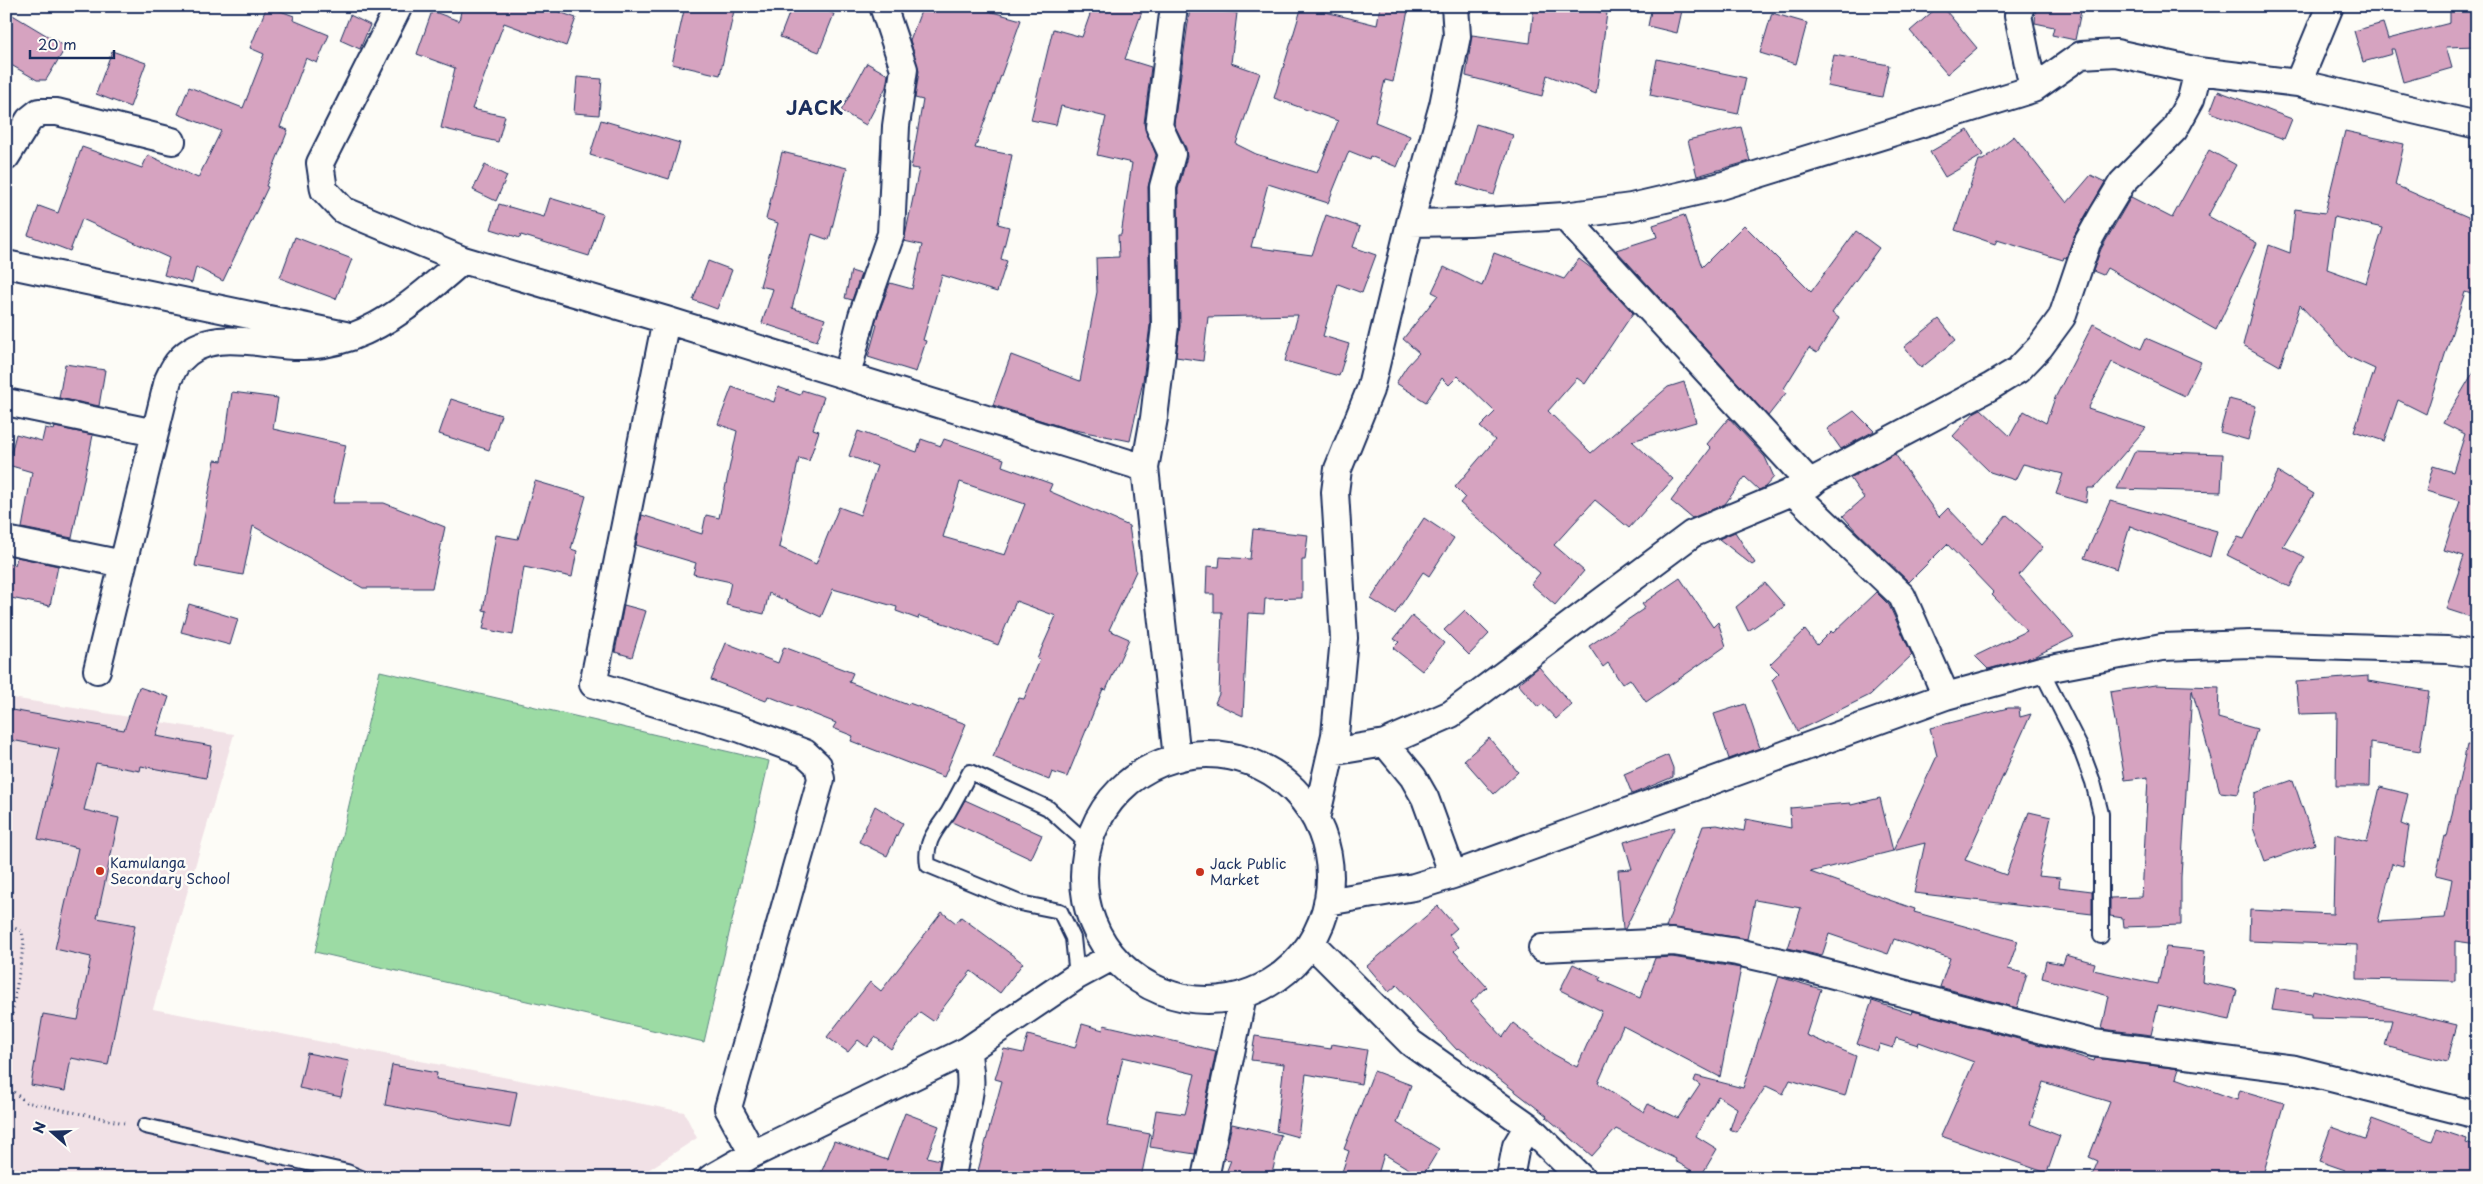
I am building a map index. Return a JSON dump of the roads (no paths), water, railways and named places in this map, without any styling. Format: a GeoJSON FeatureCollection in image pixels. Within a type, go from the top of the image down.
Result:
{"type":"FeatureCollection","features":[{"type":"Feature","properties":{"kind":"street"},"geometry":{"type":"LineString","coordinates":[[399,6],[320,163],[324,190],[343,210],[463,260],[666,320],[1145,468]]}},
{"type":"Feature","properties":{"kind":"street"},"geometry":{"type":"LineString","coordinates":[[847,376],[862,316],[891,234],[896,126],[904,68],[883,6]]}},
{"type":"Feature","properties":{"kind":"street"},"geometry":{"type":"LineString","coordinates":[[1174,6],[1159,126],[1172,154],[1163,187],[1164,326],[1154,418],[1145,468],[1177,758]]}},
{"type":"Feature","properties":{"kind":"street"},"geometry":{"type":"LineString","coordinates":[[1316,819],[1326,782],[1335,735],[1344,638],[1335,492],[1338,469],[1370,390],[1410,223],[1443,105],[1457,36],[1455,6]]}},
{"type":"Feature","properties":{"kind":"street"},"geometry":{"type":"LineString","coordinates":[[2021,6],[2018,15],[2032,89]]}},
{"type":"Feature","properties":{"kind":"street"},"geometry":{"type":"LineString","coordinates":[[2298,83],[2330,6]]}},
{"type":"Feature","properties":{"kind":"street"},"geometry":{"type":"LineString","coordinates":[[1410,223],[1470,222],[1564,216],[1631,207],[1717,186],[2032,89],[2081,55],[2116,52],[2198,71],[2298,83],[2477,125]]}},
{"type":"Feature","properties":{"kind":"street"},"geometry":{"type":"LineString","coordinates":[[1331,752],[1385,743],[1451,714],[1692,534],[1801,488],[1990,388],[2018,370],[2040,347],[2062,317],[2087,243],[2122,184],[2174,130],[2191,99],[2198,71]]}},
{"type":"Feature","properties":{"kind":"street"},"geometry":{"type":"LineString","coordinates":[[6,157],[29,120],[39,112],[57,112],[172,141]]}},
{"type":"Feature","properties":{"kind":"street"},"geometry":{"type":"LineString","coordinates":[[1564,216],[1801,488],[1902,596],[1946,696]]}},
{"type":"Feature","properties":{"kind":"street"},"geometry":{"type":"LineString","coordinates":[[97,670],[168,380],[179,361],[198,347],[220,340],[302,346],[321,344],[350,337],[408,307],[463,260]]}},
{"type":"Feature","properties":{"kind":"street"},"geometry":{"type":"LineString","coordinates":[[6,264],[350,337]]}},
{"type":"Feature","properties":{"kind":"street"},"geometry":{"type":"LineString","coordinates":[[666,320],[593,684],[741,729],[805,753],[818,765],[820,779],[728,1108],[753,1154]]}},
{"type":"Feature","properties":{"kind":"street"},"geometry":{"type":"LineString","coordinates":[[6,402],[155,433]]}},
{"type":"Feature","properties":{"kind":"street"},"geometry":{"type":"LineString","coordinates":[[6,540],[123,564]]}},
{"type":"Feature","properties":{"kind":"street"},"geometry":{"type":"LineString","coordinates":[[1327,902],[1371,896],[1453,875],[1946,696],[2041,670],[2172,646],[2251,644],[2447,650],[2477,654]]}},
{"type":"Feature","properties":{"kind":"street"},"geometry":{"type":"LineString","coordinates":[[1385,743],[1413,777],[1425,798],[1453,875]]}},
{"type":"Feature","properties":{"kind":"street"},"geometry":{"type":"LineString","coordinates":[[1222,753],[1252,761],[1278,775],[1296,788],[1316,819],[1326,845],[1330,872],[1327,902],[1322,922],[1311,943],[1298,960],[1281,975],[1263,987],[1243,995],[1215,1001],[1186,999],[1158,991],[1142,982],[1112,957],[1098,937],[1089,915],[1084,892],[1083,868],[1088,844],[1101,814],[1109,800],[1126,783],[1146,769],[1168,759],[1177,758],[1222,753]]}},
{"type":"Feature","properties":{"kind":"street"},"geometry":{"type":"LineString","coordinates":[[1542,948],[1673,942],[1737,952],[1803,966],[2093,1043],[2295,1069],[2477,1115]]}},
{"type":"Feature","properties":{"kind":"street"},"geometry":{"type":"LineString","coordinates":[[1311,943],[1410,1043],[1528,1126],[1581,1178]]}},
{"type":"Feature","properties":{"kind":"street"},"geometry":{"type":"LineString","coordinates":[[711,1178],[753,1154],[968,1050],[1077,976],[1112,957]]}},
{"type":"Feature","properties":{"kind":"street"},"geometry":{"type":"LineString","coordinates":[[1205,1178],[1243,995]]}},
{"type":"Feature","properties":{"kind":"street"},"geometry":{"type":"LineString","coordinates":[[952,1178],[970,1089],[971,1071],[968,1050]]}},
{"type":"Feature","properties":{"kind":"street"},"geometry":{"type":"LineString","coordinates":[[1510,1178],[1516,1146],[1528,1126]]}},
{"type":"Feature","properties":{"kind":"lane"},"geometry":{"type":"LineString","coordinates":[[2041,670],[2080,747],[2093,782],[2101,814],[2101,936]]}},
{"type":"Feature","properties":{"kind":"lane"},"geometry":{"type":"LineString","coordinates":[[1077,976],[1073,938],[1060,911],[1020,902],[928,865],[926,852],[934,831],[947,814],[970,772],[1048,808],[1088,844]]}},
{"type":"Feature","properties":{"kind":"lane"},"geometry":{"type":"LineString","coordinates":[[145,1126],[347,1172],[361,1178]]}},
{"type":"Feature","properties":{"kind":"place","name":"Kamulanga Secondary School"},"geometry":{"type":"Point","coordinates":[100,871]}},
{"type":"Feature","properties":{"kind":"place","name":"Jack Public Market"},"geometry":{"type":"Point","coordinates":[1200,872]}},
{"type":"Feature","properties":{"kind":"district","name":"JACK"},"geometry":{"type":"Point","coordinates":[815,108]}}]}
